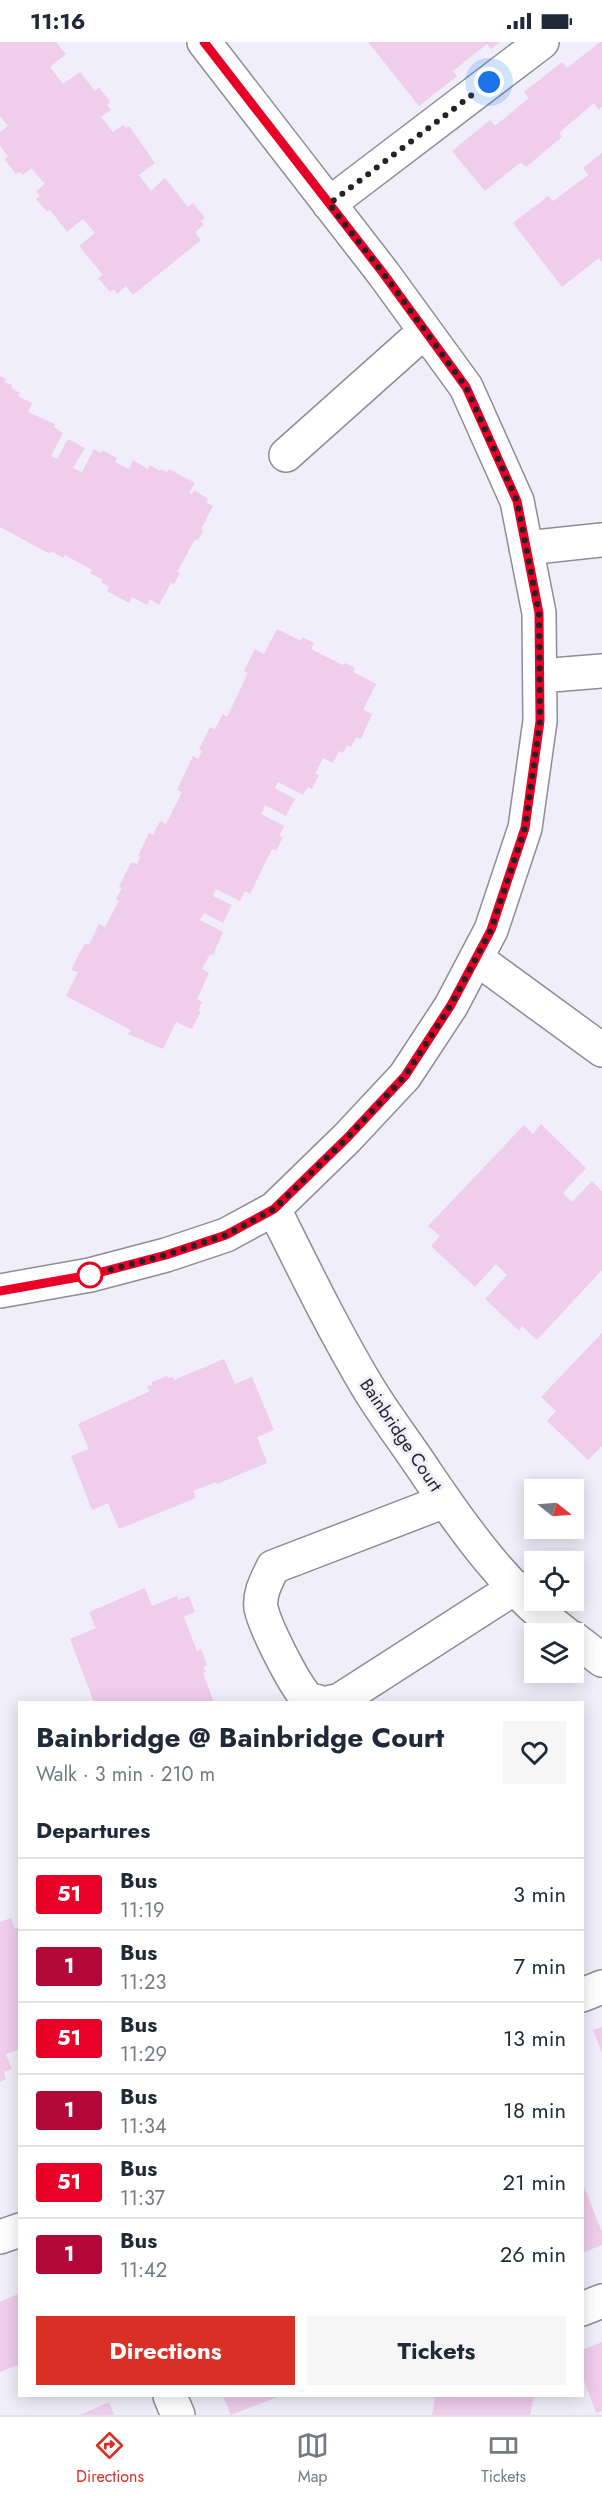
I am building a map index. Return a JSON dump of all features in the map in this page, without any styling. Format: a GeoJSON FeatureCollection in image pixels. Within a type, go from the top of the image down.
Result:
{"type":"FeatureCollection","features":[{"type":"Feature","properties":{"kind":"street"},"geometry":{"type":"LineString","coordinates":[[0,1292],[90,1275],[166,1255],[226,1235],[274,1209],[347,1138],[405,1076],[451,1005],[491,930],[525,828],[540,721],[539,613],[517,501],[466,387],[204,42]]}},
{"type":"Feature","properties":{"kind":"street"},"geometry":{"type":"LineString","coordinates":[[329,204],[542,42]]}},
{"type":"Feature","properties":{"kind":"street"},"geometry":{"type":"LineString","coordinates":[[286,455],[425,331]]}},
{"type":"Feature","properties":{"kind":"street"},"geometry":{"type":"LineString","coordinates":[[526,548],[602,540]]}},
{"type":"Feature","properties":{"kind":"street"},"geometry":{"type":"LineString","coordinates":[[540,676],[602,670]]}},
{"type":"Feature","properties":{"kind":"street"},"geometry":{"type":"LineString","coordinates":[[476,958],[602,1050]]}},
{"type":"Feature","properties":{"kind":"street","name":"Bainbridge Court"},"geometry":{"type":"LineString","coordinates":[[274,1209],[326,1314],[368,1388],[456,1518],[516,1587],[552,1623]]}},
{"type":"Feature","properties":{"kind":"street"},"geometry":{"type":"LineString","coordinates":[[316,1701],[307,1698],[293,1677],[266,1624],[261,1606],[263,1587],[273,1567],[445,1501]]}},
{"type":"Feature","properties":{"kind":"street"},"geometry":{"type":"LineString","coordinates":[[336,1701],[516,1587]]}},
{"type":"Feature","properties":{"kind":"street"},"geometry":{"type":"LineString","coordinates":[[584,1646],[602,1660]]}},
{"type":"Feature","properties":{"kind":"street"},"geometry":{"type":"LineString","coordinates":[[584,1994],[602,1986]]}},
{"type":"Feature","properties":{"kind":"street"},"geometry":{"type":"LineString","coordinates":[[0,2237],[18,2231]]}},
{"type":"Feature","properties":{"kind":"street"},"geometry":{"type":"LineString","coordinates":[[584,2308],[602,2301]]}},
{"type":"Feature","properties":{"kind":"street"},"geometry":{"type":"LineString","coordinates":[[170,2397],[178,2415]]}},
{"type":"Feature","properties":{"kind":"building"},"geometry":{"type":"Polygon","coordinates":[[[0,42],[56,42],[66,54],[50,67],[63,84],[80,72],[95,91],[99,87],[110,102],[107,105],[111,110],[101,117],[113,132],[123,125],[126,128],[129,126],[155,163],[139,175],[151,191],[165,178],[188,207],[193,203],[205,218],[201,221],[204,225],[195,232],[201,240],[133,295],[126,286],[117,294],[114,289],[110,292],[98,278],[103,275],[79,246],[95,233],[83,219],[67,232],[50,210],[47,212],[36,199],[40,196],[36,191],[45,184],[31,168],[23,175],[19,172],[16,174],[5,160],[8,156],[0,146],[0,132],[8,126],[0,116],[0,42]]]}},
{"type":"Feature","properties":{"kind":"building"},"geometry":{"type":"Polygon","coordinates":[[[368,42],[500,42],[491,49],[487,44],[453,71],[457,76],[419,106],[368,42]]]}},
{"type":"Feature","properties":{"kind":"building"},"geometry":{"type":"Polygon","coordinates":[[[602,42],[602,107],[599,110],[594,103],[559,133],[562,137],[526,167],[521,162],[485,191],[452,151],[490,120],[495,126],[529,98],[524,92],[562,62],[567,68],[602,42]]]}},
{"type":"Feature","properties":{"kind":"building"},"geometry":{"type":"Polygon","coordinates":[[[602,153],[602,262],[599,258],[562,287],[513,223],[548,196],[553,201],[588,175],[583,168],[602,153]]]}},
{"type":"Feature","properties":{"kind":"building"},"geometry":{"type":"Polygon","coordinates":[[[0,376],[6,379],[4,382],[12,385],[11,388],[20,393],[18,396],[32,403],[28,412],[55,424],[54,427],[63,433],[51,456],[57,459],[68,439],[85,448],[73,468],[82,472],[94,449],[101,453],[102,450],[117,458],[115,462],[129,469],[133,460],[148,469],[150,465],[160,471],[160,469],[167,472],[169,469],[195,483],[189,493],[192,494],[194,490],[208,499],[206,502],[213,506],[198,540],[195,539],[177,572],[180,573],[174,584],[171,583],[159,605],[150,599],[147,605],[132,597],[129,603],[107,591],[109,587],[101,582],[103,580],[90,573],[92,570],[65,555],[63,558],[51,551],[50,554],[0,527],[0,376]]]}},
{"type":"Feature","properties":{"kind":"building"},"geometry":{"type":"Polygon","coordinates":[[[277,629],[301,641],[302,637],[314,643],[311,649],[343,665],[345,663],[355,668],[353,672],[376,684],[363,710],[372,714],[361,739],[356,737],[351,747],[347,745],[343,753],[339,751],[333,763],[323,758],[315,774],[319,775],[312,789],[308,787],[303,795],[278,782],[275,788],[295,799],[286,816],[265,805],[261,814],[284,826],[279,836],[283,837],[276,851],[272,849],[250,894],[245,891],[240,901],[216,889],[213,896],[232,905],[223,923],[204,913],[200,920],[223,932],[213,955],[210,954],[202,969],[209,973],[197,999],[202,1002],[198,1011],[201,1011],[192,1029],[176,1022],[163,1049],[128,1034],[131,1030],[66,996],[78,972],[71,970],[85,943],[89,945],[99,924],[105,927],[119,901],[116,899],[122,888],[119,887],[131,862],[137,864],[140,857],[138,856],[149,833],[153,835],[160,821],[166,824],[182,792],[177,790],[193,756],[198,759],[202,751],[199,749],[210,727],[215,729],[223,714],[227,717],[248,673],[244,671],[255,649],[264,654],[277,629]]]}},
{"type":"Feature","properties":{"kind":"building"},"geometry":{"type":"Polygon","coordinates":[[[541,1124],[586,1168],[563,1193],[572,1202],[592,1181],[602,1191],[602,1270],[537,1340],[522,1326],[519,1331],[485,1299],[507,1275],[496,1264],[475,1287],[431,1246],[440,1236],[428,1226],[524,1125],[533,1134],[541,1124]]]}},
{"type":"Feature","properties":{"kind":"building"},"geometry":{"type":"Polygon","coordinates":[[[602,1333],[602,1446],[588,1460],[547,1421],[556,1411],[541,1397],[602,1333]]]}},
{"type":"Feature","properties":{"kind":"building"},"geometry":{"type":"Polygon","coordinates":[[[224,1359],[235,1384],[252,1377],[274,1430],[257,1437],[267,1463],[217,1484],[216,1482],[193,1491],[196,1498],[119,1529],[108,1503],[92,1510],[71,1456],[89,1449],[78,1424],[150,1391],[147,1387],[152,1385],[152,1382],[167,1376],[168,1378],[173,1377],[174,1380],[224,1359]]]}},
{"type":"Feature","properties":{"kind":"building"},"geometry":{"type":"Polygon","coordinates":[[[145,1588],[152,1606],[177,1596],[178,1600],[189,1596],[195,1612],[184,1617],[197,1651],[201,1649],[207,1665],[203,1667],[206,1672],[203,1673],[214,1701],[94,1701],[70,1639],[96,1628],[89,1612],[145,1588]]]}},
{"type":"Feature","properties":{"kind":"building"},"geometry":{"type":"Polygon","coordinates":[[[11,1918],[15,1929],[18,1928],[18,2050],[6,2054],[12,2069],[4,2072],[6,2079],[0,2082],[0,1922],[11,1918]]]}},
{"type":"Feature","properties":{"kind":"building"},"geometry":{"type":"Polygon","coordinates":[[[602,2027],[602,2053],[593,2030],[602,2027]]]}},
{"type":"Feature","properties":{"kind":"building"},"geometry":{"type":"Polygon","coordinates":[[[584,2187],[602,2232],[602,2245],[584,2252],[584,2187]]]}},
{"type":"Feature","properties":{"kind":"building"},"geometry":{"type":"Polygon","coordinates":[[[18,2294],[18,2365],[0,2372],[0,2302],[18,2294]]]}},
{"type":"Feature","properties":{"kind":"building"},"geometry":{"type":"Polygon","coordinates":[[[602,2342],[602,2411],[596,2413],[584,2380],[584,2349],[602,2342]]]}},
{"type":"Feature","properties":{"kind":"building"},"geometry":{"type":"Polygon","coordinates":[[[223,2397],[277,2397],[231,2415],[223,2397]]]}},
{"type":"Feature","properties":{"kind":"building"},"geometry":{"type":"Polygon","coordinates":[[[435,2397],[534,2397],[530,2415],[432,2415],[435,2397]]]}},
{"type":"Feature","properties":{"kind":"building"},"geometry":{"type":"Polygon","coordinates":[[[109,2402],[114,2415],[80,2415],[109,2402]]]}},
{"type":"Feature","properties":{"kind":"bus line","name":"51"},"geometry":{"type":"LineString","coordinates":[[0,1291],[90,1275],[166,1255],[226,1235],[274,1209],[347,1138],[405,1076],[451,1005],[491,930],[525,828],[540,721],[539,613],[517,501],[466,387],[383,273],[204,42]]}},
{"type":"Feature","properties":{"kind":"route"},"geometry":{"type":"LineString","coordinates":[[90,1275],[166,1255],[226,1235],[274,1209],[347,1138],[405,1076],[451,1005],[491,930],[525,828],[540,721],[539,613],[517,501],[466,387],[383,273],[329,204],[489,82]]}}]}
